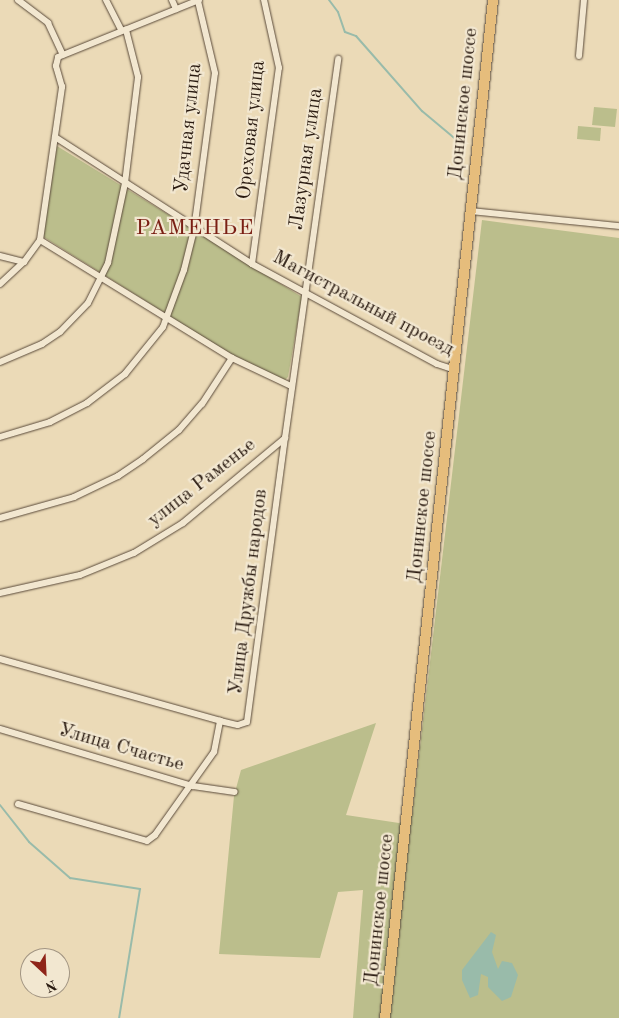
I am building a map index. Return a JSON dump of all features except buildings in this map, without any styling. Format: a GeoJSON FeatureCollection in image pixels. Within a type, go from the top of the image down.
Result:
{"type":"FeatureCollection","features":[{"type":"Feature","properties":{"kind":"main road","name":"Донинское шоссе"},"geometry":{"type":"LineString","coordinates":[[386,1018],[493,0]]}},
{"type":"Feature","properties":{"kind":"street"},"geometry":{"type":"LineString","coordinates":[[18,0],[48,22],[61,56]]}},
{"type":"Feature","properties":{"kind":"street"},"geometry":{"type":"LineString","coordinates":[[0,362],[42,344],[60,332],[88,303],[103,278],[114,244],[125,183],[138,77],[124,30],[106,0]]}},
{"type":"Feature","properties":{"kind":"street"},"geometry":{"type":"LineString","coordinates":[[172,0],[176,9]]}},
{"type":"Feature","properties":{"kind":"street"},"geometry":{"type":"LineString","coordinates":[[0,284],[24,262],[40,240],[62,87],[56,66],[61,56],[199,0]]}},
{"type":"Feature","properties":{"kind":"street","name":"Удачная улица"},"geometry":{"type":"LineString","coordinates":[[0,437],[50,422],[86,403],[125,374],[163,327],[184,270],[194,230],[215,73],[199,0]]}},
{"type":"Feature","properties":{"kind":"street","name":"Ореховая улица"},"geometry":{"type":"LineString","coordinates":[[252,264],[279,68],[264,0]]}},
{"type":"Feature","properties":{"kind":"street"},"geometry":{"type":"LineString","coordinates":[[579,56],[584,0]]}},
{"type":"Feature","properties":{"kind":"street","name":"Лазурная улица"},"geometry":{"type":"LineString","coordinates":[[304,294],[338,59]]}},
{"type":"Feature","properties":{"kind":"street","name":"Магистральный проезд"},"geometry":{"type":"LineString","coordinates":[[55,137],[194,230],[252,264],[304,294],[437,364],[455,370]]}},
{"type":"Feature","properties":{"kind":"street"},"geometry":{"type":"LineString","coordinates":[[471,211],[619,226]]}},
{"type":"Feature","properties":{"kind":"street"},"geometry":{"type":"LineString","coordinates":[[40,240],[103,278],[165,320],[232,358],[291,386]]}},
{"type":"Feature","properties":{"kind":"street"},"geometry":{"type":"LineString","coordinates":[[0,256],[24,262]]}},
{"type":"Feature","properties":{"kind":"street","name":"улица Раменье"},"geometry":{"type":"LineString","coordinates":[[0,593],[80,575],[134,553],[183,522],[285,438],[304,294]]}},
{"type":"Feature","properties":{"kind":"street"},"geometry":{"type":"LineString","coordinates":[[0,518],[74,497],[118,476],[143,460],[179,430],[202,404],[232,358]]}},
{"type":"Feature","properties":{"kind":"street","name":"Улица Дружбы народов"},"geometry":{"type":"LineString","coordinates":[[0,659],[220,721],[243,725],[250,716],[285,438]]}},
{"type":"Feature","properties":{"kind":"street","name":"Улица Дружбы народов"},"geometry":{"type":"LineString","coordinates":[[18,804],[147,840],[155,835],[193,786],[214,752],[220,721]]}},
{"type":"Feature","properties":{"kind":"street","name":"Улица Счастье"},"geometry":{"type":"LineString","coordinates":[[0,729],[193,786],[235,792]]}},
{"type":"Feature","properties":{"kind":"green space"},"geometry":{"type":"Polygon","coordinates":[[[594,107],[617,109],[615,127],[592,125],[594,107]]]}},
{"type":"Feature","properties":{"kind":"green space"},"geometry":{"type":"Polygon","coordinates":[[[578,126],[601,128],[600,141],[577,139],[578,126]]]}},
{"type":"Feature","properties":{"kind":"green space"},"geometry":{"type":"Polygon","coordinates":[[[57,146],[302,297],[288,377],[284,381],[235,357],[42,236],[57,146]]]}},
{"type":"Feature","properties":{"kind":"green space"},"geometry":{"type":"Polygon","coordinates":[[[482,220],[619,238],[619,1018],[353,1018],[363,890],[338,892],[320,958],[219,954],[234,796],[241,770],[376,723],[346,815],[399,823],[412,815],[482,220]]]}},
{"type":"Feature","properties":{"kind":"shaded area"},"geometry":{"type":"Polygon","coordinates":[[[491,932],[496,935],[492,952],[498,969],[502,961],[512,963],[518,975],[511,997],[502,1001],[488,987],[488,977],[481,974],[478,995],[470,998],[462,980],[462,970],[491,932]]]}},
{"type":"Feature","properties":{"kind":"waterway"},"geometry":{"type":"LineString","coordinates":[[329,0],[338,12],[345,32],[356,36],[422,111],[459,142]]}},
{"type":"Feature","properties":{"kind":"waterway"},"geometry":{"type":"LineString","coordinates":[[0,805],[29,842],[70,878],[140,889],[119,1018]]}},
{"type":"Feature","properties":{"kind":"district","name":"РАМЕНЬЕ"},"geometry":{"type":"Point","coordinates":[195,229]}}]}
